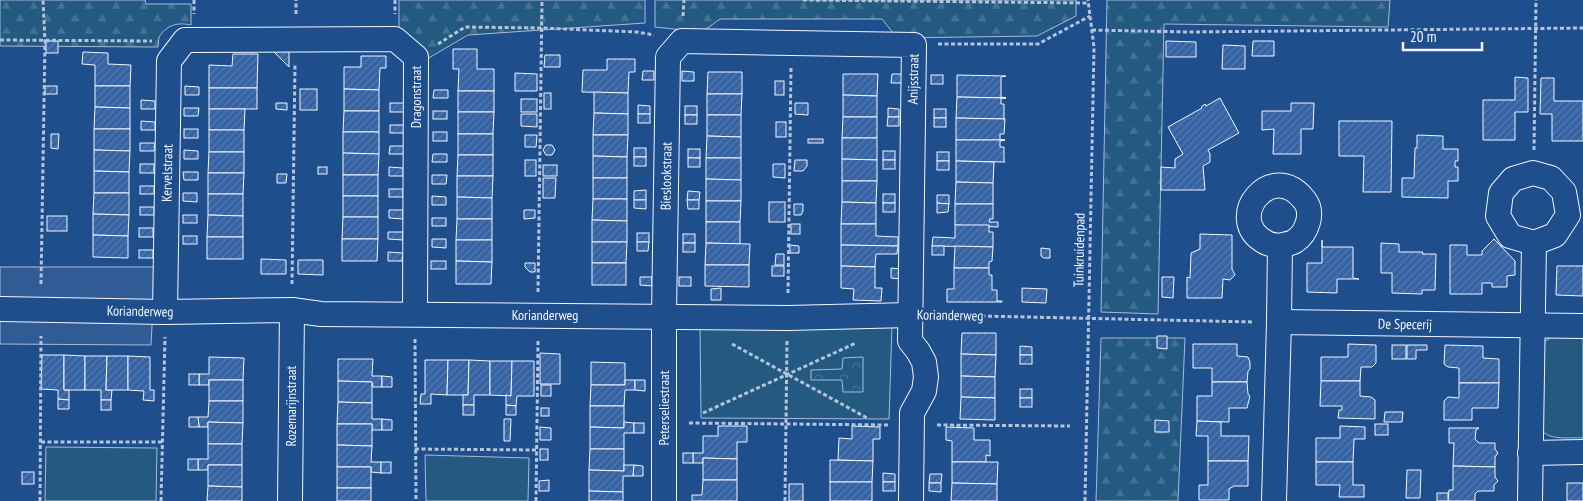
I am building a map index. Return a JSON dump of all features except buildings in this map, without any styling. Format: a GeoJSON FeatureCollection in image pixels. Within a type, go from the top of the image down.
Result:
{"type":"FeatureCollection","features":[{"type":"Feature","properties":{"kind":"street","name":"Dragonstraat"},"geometry":{"type":"LineString","coordinates":[[185,40],[395,39],[416,58],[415,314]]}},
{"type":"Feature","properties":{"kind":"street","name":"Kervelstraat"},"geometry":{"type":"LineString","coordinates":[[165,312],[168,61],[185,40]]}},
{"type":"Feature","properties":{"kind":"street","name":"Anijsstraat"},"geometry":{"type":"LineString","coordinates":[[682,41],[914,45],[910,341],[924,362],[926,377],[924,391],[912,413],[911,501]]}},
{"type":"Feature","properties":{"kind":"street","name":"Bieslookstraat"},"geometry":{"type":"LineString","coordinates":[[664,316],[668,58],[682,41]]}},
{"type":"Feature","properties":{"kind":"street"},"geometry":{"type":"LineString","coordinates":[[1533,173],[1551,178],[1564,192],[1568,215],[1555,235],[1534,243],[1510,236],[1498,216],[1501,193],[1513,179],[1533,173]]}},
{"type":"Feature","properties":{"kind":"street"},"geometry":{"type":"LineString","coordinates":[[1530,501],[1534,243]]}},
{"type":"Feature","properties":{"kind":"street"},"geometry":{"type":"LineString","coordinates":[[1274,501],[1280,246]]}},
{"type":"Feature","properties":{"kind":"street","name":"Korianderweg"},"geometry":{"type":"LineString","coordinates":[[0,309],[165,312],[292,310],[321,314],[788,318],[910,314]]}},
{"type":"Feature","properties":{"kind":"street","name":"Rozemarijnstraat"},"geometry":{"type":"LineString","coordinates":[[290,501],[292,310]]}},
{"type":"Feature","properties":{"kind":"street","name":"Peterseliestraat"},"geometry":{"type":"LineString","coordinates":[[664,316],[664,501]]}},
{"type":"Feature","properties":{"kind":"street","name":"De Specerij"},"geometry":{"type":"LineString","coordinates":[[1279,322],[1583,326]]}},
{"type":"Feature","properties":{"kind":"street"},"geometry":{"type":"LineString","coordinates":[[1530,452],[1583,452]]}},
{"type":"Feature","properties":{"kind":"path"},"geometry":{"type":"LineString","coordinates":[[40,501],[44,0]]}},
{"type":"Feature","properties":{"kind":"path"},"geometry":{"type":"LineString","coordinates":[[292,310],[296,0]]}},
{"type":"Feature","properties":{"kind":"path"},"geometry":{"type":"LineString","coordinates":[[536,501],[542,0]]}},
{"type":"Feature","properties":{"kind":"path"},"geometry":{"type":"LineString","coordinates":[[416,58],[465,27],[637,32],[682,41],[684,0]]}},
{"type":"Feature","properties":{"kind":"path"},"geometry":{"type":"LineString","coordinates":[[803,0],[1088,2]]}},
{"type":"Feature","properties":{"kind":"path"},"geometry":{"type":"LineString","coordinates":[[1533,173],[1536,0]]}},
{"type":"Feature","properties":{"kind":"path","name":"Tuinkruidenpad"},"geometry":{"type":"LineString","coordinates":[[1085,501],[1094,47],[1088,2]]}},
{"type":"Feature","properties":{"kind":"path"},"geometry":{"type":"LineString","coordinates":[[914,45],[1038,44],[1090,16]]}},
{"type":"Feature","properties":{"kind":"path"},"geometry":{"type":"LineString","coordinates":[[1092,30],[1208,32],[1536,27],[1583,28]]}},
{"type":"Feature","properties":{"kind":"path"},"geometry":{"type":"LineString","coordinates":[[0,40],[185,40]]}},
{"type":"Feature","properties":{"kind":"path"},"geometry":{"type":"LineString","coordinates":[[785,501],[791,43]]}},
{"type":"Feature","properties":{"kind":"path"},"geometry":{"type":"LineString","coordinates":[[161,501],[165,312]]}},
{"type":"Feature","properties":{"kind":"path"},"geometry":{"type":"LineString","coordinates":[[415,314],[416,501]]}},
{"type":"Feature","properties":{"kind":"path","name":"Korianderweg"},"geometry":{"type":"LineString","coordinates":[[910,314],[1090,317]]}},
{"type":"Feature","properties":{"kind":"path"},"geometry":{"type":"LineString","coordinates":[[1090,317],[1279,322]]}},
{"type":"Feature","properties":{"kind":"path"},"geometry":{"type":"LineString","coordinates":[[703,413],[859,342]]}},
{"type":"Feature","properties":{"kind":"path"},"geometry":{"type":"LineString","coordinates":[[730,343],[869,420]]}},
{"type":"Feature","properties":{"kind":"path"},"geometry":{"type":"LineString","coordinates":[[664,422],[1070,426]]}},
{"type":"Feature","properties":{"kind":"path"},"geometry":{"type":"LineString","coordinates":[[41,442],[162,442]]}},
{"type":"Feature","properties":{"kind":"path"},"geometry":{"type":"LineString","coordinates":[[415,449],[536,450]]}},
{"type":"Feature","properties":{"kind":"green space"},"geometry":{"type":"Polygon","coordinates":[[[0,0],[145,0],[146,4],[191,4],[191,25],[177,24],[169,27],[159,37],[158,47],[0,46],[0,0]]]}},
{"type":"Feature","properties":{"kind":"green space"},"geometry":{"type":"Polygon","coordinates":[[[399,0],[645,0],[645,23],[468,35],[427,59],[399,32],[399,0]]]}},
{"type":"Feature","properties":{"kind":"green space"},"geometry":{"type":"Polygon","coordinates":[[[655,0],[1076,0],[1076,16],[1037,36],[897,38],[882,19],[720,19],[702,32],[655,27],[655,0]]]}},
{"type":"Feature","properties":{"kind":"green space"},"geometry":{"type":"Polygon","coordinates":[[[1107,0],[1390,0],[1388,27],[1164,24],[1158,314],[1101,312],[1107,0]]]}},
{"type":"Feature","properties":{"kind":"green space"},"geometry":{"type":"Polygon","coordinates":[[[892,326],[889,419],[701,418],[700,327],[892,326]]]}},
{"type":"Feature","properties":{"kind":"green space"},"geometry":{"type":"Polygon","coordinates":[[[1553,336],[1583,336],[1583,438],[1560,438],[1550,436],[1541,430],[1544,342],[1553,336]]]}},
{"type":"Feature","properties":{"kind":"green space"},"geometry":{"type":"Polygon","coordinates":[[[1101,338],[1185,338],[1178,501],[1096,501],[1101,338]]]}},
{"type":"Feature","properties":{"kind":"green space"},"geometry":{"type":"Polygon","coordinates":[[[863,357],[863,392],[843,392],[842,380],[811,380],[811,370],[842,369],[843,358],[863,357]]]}},
{"type":"Feature","properties":{"kind":"green space"},"geometry":{"type":"Polygon","coordinates":[[[46,447],[157,448],[156,501],[45,501],[46,447]]]}},
{"type":"Feature","properties":{"kind":"green space"},"geometry":{"type":"Polygon","coordinates":[[[425,455],[529,458],[528,501],[426,501],[425,455]]]}},
{"type":"Feature","properties":{"kind":"shaded area"},"geometry":{"type":"Polygon","coordinates":[[[0,267],[155,267],[151,345],[0,344],[0,267]]]}}]}
